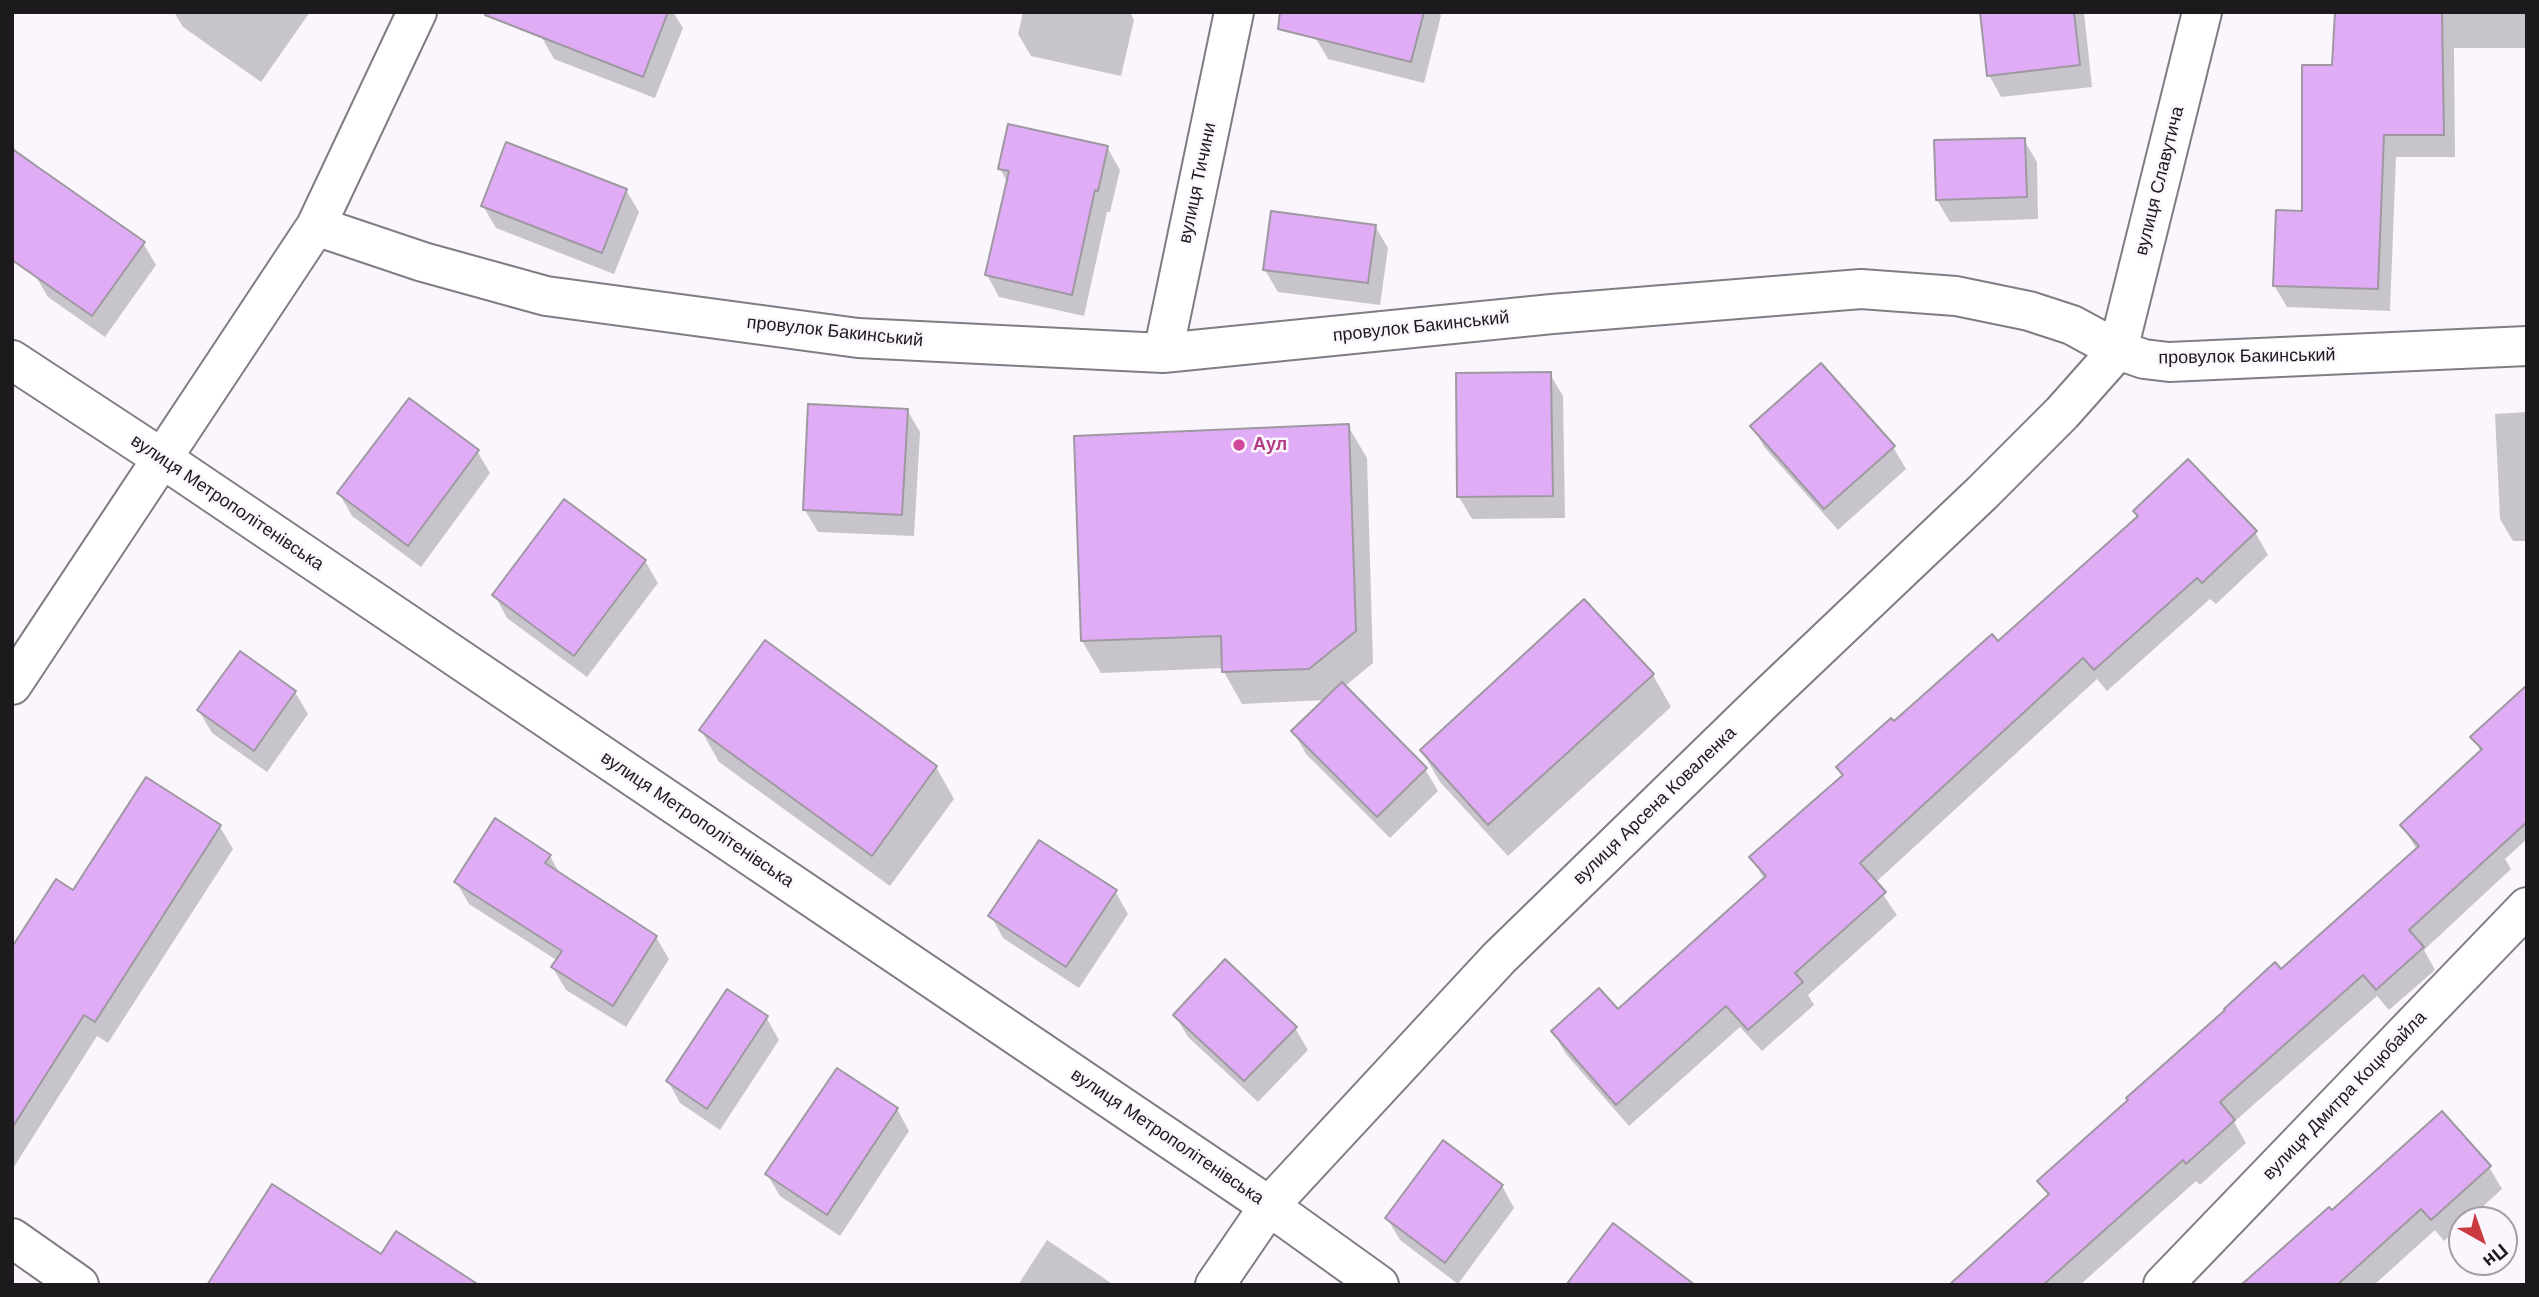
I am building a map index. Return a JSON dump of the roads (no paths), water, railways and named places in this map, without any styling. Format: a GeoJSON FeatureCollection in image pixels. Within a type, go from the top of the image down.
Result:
{"type":"FeatureCollection","features":[{"type":"Feature","properties":{"kind":"street"},"geometry":{"type":"LineString","coordinates":[[12,685],[316,226],[416,12]]}},
{"type":"Feature","properties":{"kind":"street","name":"вулиця Тичини"},"geometry":{"type":"LineString","coordinates":[[1163,353],[1234,12]]}},
{"type":"Feature","properties":{"kind":"street","name":"вулиця Славутича"},"geometry":{"type":"LineString","coordinates":[[2118,350],[2202,12]]}},
{"type":"Feature","properties":{"kind":"street","name":"провулок Бакинський"},"geometry":{"type":"LineString","coordinates":[[316,226],[424,262],[546,296],[858,338],[1163,353],[1552,314],[1861,289],[1956,296],[2029,311],[2072,325],[2118,350],[2144,359],[2169,362],[2527,346]]}},
{"type":"Feature","properties":{"kind":"street","name":"вулиця Арсена Коваленка"},"geometry":{"type":"LineString","coordinates":[[1215,1285],[1269,1206],[1499,958],[1982,493],[2062,413],[2118,350]]}},
{"type":"Feature","properties":{"kind":"street","name":"вулиця Метрополітенівська"},"geometry":{"type":"LineString","coordinates":[[12,360],[163,459],[1269,1206],[1379,1285]]}},
{"type":"Feature","properties":{"kind":"street","name":"вулиця Дмитра Коцюбайла"},"geometry":{"type":"LineString","coordinates":[[2163,1285],[2527,907]]}},
{"type":"Feature","properties":{"kind":"street"},"geometry":{"type":"LineString","coordinates":[[12,1238],[79,1285]]}},
{"type":"Feature","properties":{"kind":"place","name":"Аул"},"geometry":{"type":"Point","coordinates":[1239,445]}}]}
